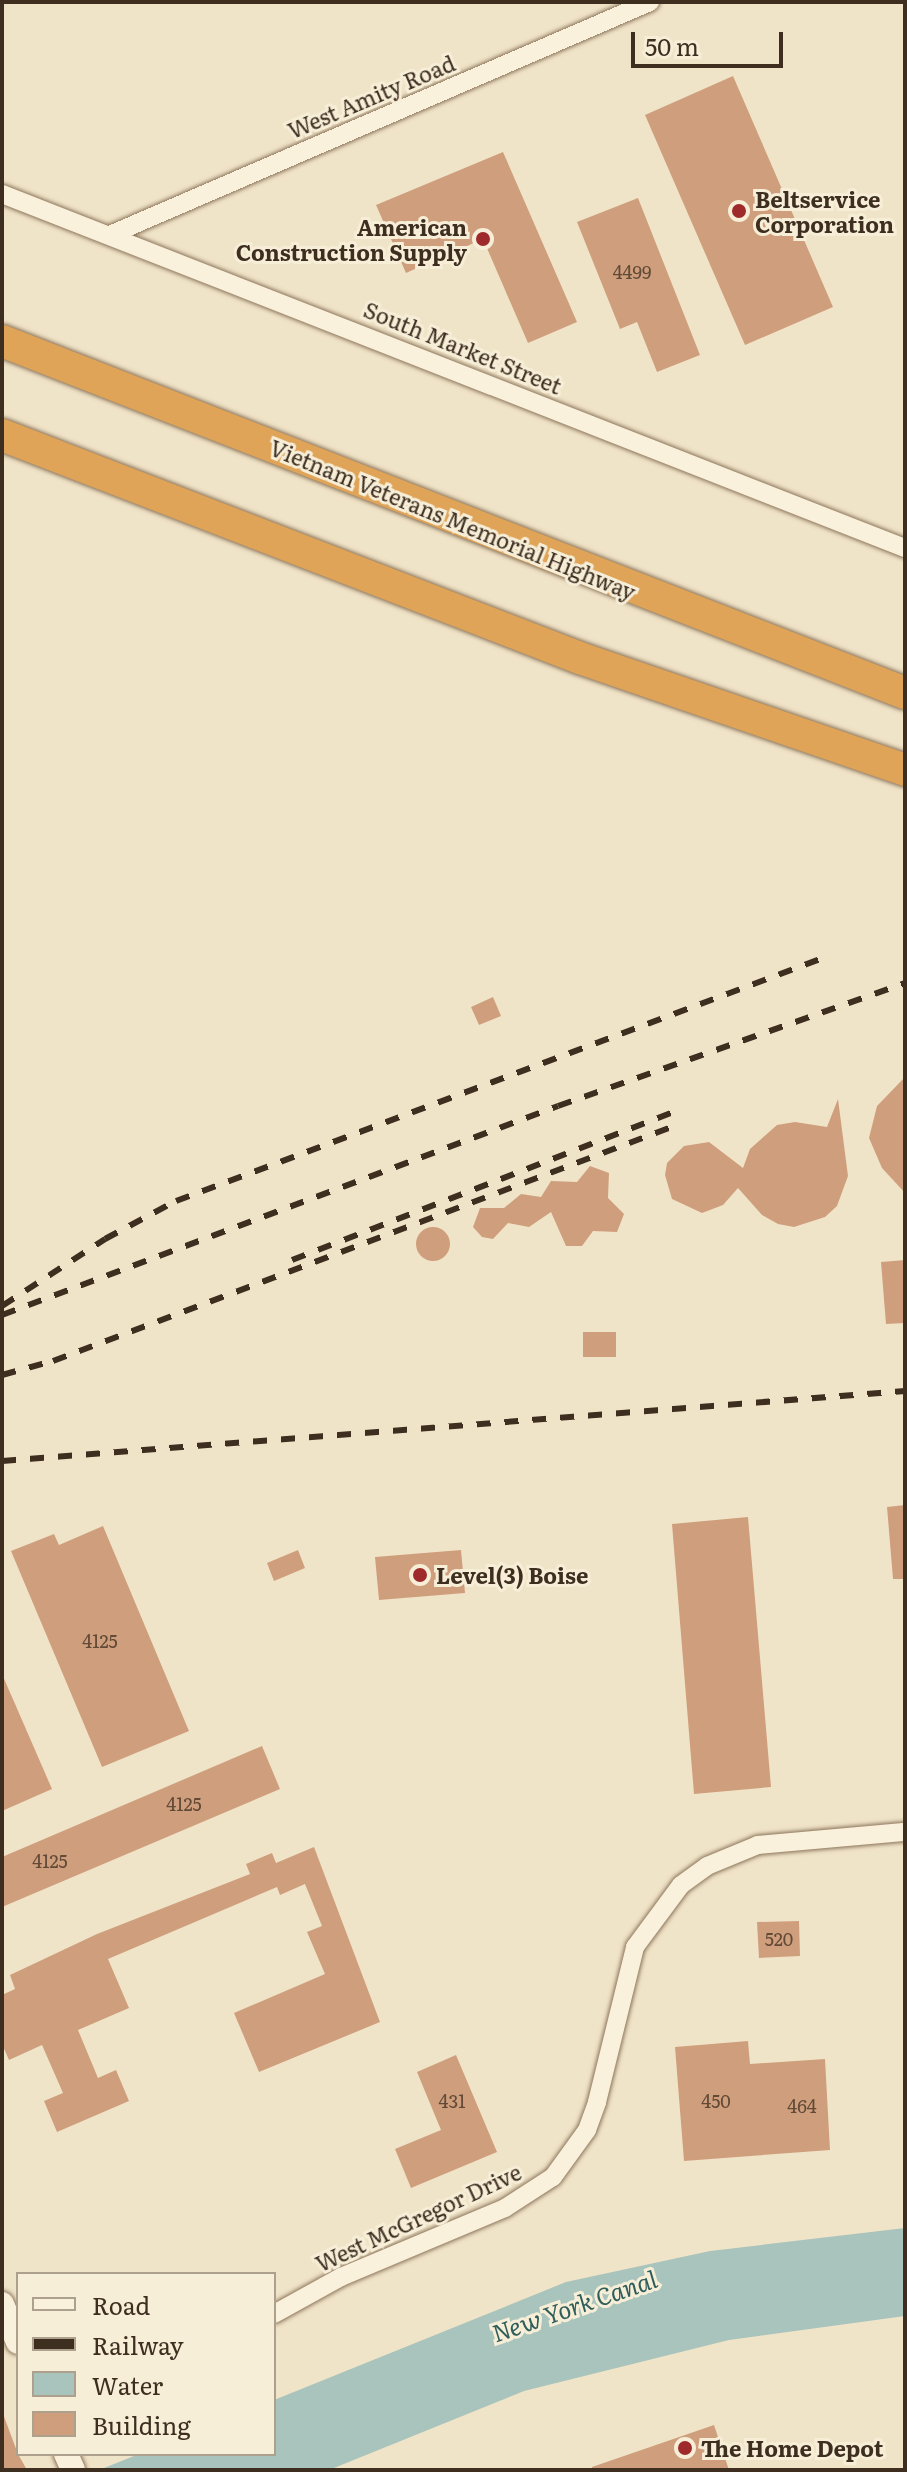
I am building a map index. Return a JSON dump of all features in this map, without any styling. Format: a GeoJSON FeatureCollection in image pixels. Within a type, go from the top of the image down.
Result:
{"type":"FeatureCollection","features":[{"type":"Feature","properties":{"kind":"highway","name":"Vietnam Veterans Memorial Highway"},"geometry":{"type":"LineString","coordinates":[[2,341],[905,693]]}},
{"type":"Feature","properties":{"kind":"highway"},"geometry":{"type":"LineString","coordinates":[[2,435],[580,658],[905,770]]}},
{"type":"Feature","properties":{"kind":"street","name":"West Amity Road"},"geometry":{"type":"LineString","coordinates":[[112,234],[650,2]]}},
{"type":"Feature","properties":{"kind":"street","name":"South Market Street"},"geometry":{"type":"LineString","coordinates":[[2,194],[112,234],[905,548]]}},
{"type":"Feature","properties":{"kind":"street","name":"West McGregor Drive"},"geometry":{"type":"LineString","coordinates":[[276,2313],[341,2277],[505,2208],[553,2177],[573,2154],[592,2116],[635,1947],[681,1885],[707,1866],[758,1845],[905,1832]]}},
{"type":"Feature","properties":{"kind":"street"},"geometry":{"type":"LineString","coordinates":[[2,2304],[16,2337]]}},
{"type":"Feature","properties":{"kind":"water","name":"New York Canal"},"geometry":{"type":"Polygon","coordinates":[[[905,2228],[905,2316],[729,2340],[524,2391],[329,2470],[99,2470],[134,2456],[276,2456],[276,2399],[566,2282],[710,2251],[905,2228]]]}},
{"type":"Feature","properties":{"kind":"building","name":"Beltservice Corporation"},"geometry":{"type":"Polygon","coordinates":[[[733,76],[833,307],[745,345],[645,115],[733,76]]]}},
{"type":"Feature","properties":{"kind":"building"},"geometry":{"type":"Polygon","coordinates":[[[503,152],[577,322],[528,343],[483,239],[406,273],[376,205],[503,152]]]}},
{"type":"Feature","properties":{"kind":"building"},"geometry":{"type":"Polygon","coordinates":[[[638,198],[700,355],[657,372],[637,322],[620,329],[577,222],[638,198]]]}},
{"type":"Feature","properties":{"kind":"building"},"geometry":{"type":"Polygon","coordinates":[[[493,997],[501,1016],[479,1025],[471,1007],[493,997]]]}},
{"type":"Feature","properties":{"kind":"building"},"geometry":{"type":"Polygon","coordinates":[[[905,1077],[905,1193],[882,1168],[869,1138],[877,1106],[905,1077]]]}},
{"type":"Feature","properties":{"kind":"building"},"geometry":{"type":"Polygon","coordinates":[[[838,1099],[848,1176],[837,1206],[825,1217],[794,1227],[778,1224],[762,1215],[738,1188],[723,1205],[702,1213],[672,1199],[665,1175],[667,1163],[684,1146],[709,1142],[743,1168],[750,1149],[777,1125],[795,1122],[827,1127],[838,1099]]]}},
{"type":"Feature","properties":{"kind":"building"},"geometry":{"type":"Polygon","coordinates":[[[590,1166],[609,1173],[608,1198],[624,1214],[617,1232],[593,1231],[582,1246],[566,1246],[551,1212],[529,1227],[508,1223],[493,1239],[482,1237],[473,1227],[480,1208],[504,1208],[521,1194],[541,1197],[551,1181],[577,1182],[590,1166]]]}},
{"type":"Feature","properties":{"kind":"building"},"geometry":{"type":"Polygon","coordinates":[[[433,1227],[445,1232],[450,1244],[445,1256],[433,1261],[421,1256],[416,1244],[421,1232],[433,1227]]]}},
{"type":"Feature","properties":{"kind":"building"},"geometry":{"type":"Polygon","coordinates":[[[905,1260],[905,1323],[886,1324],[881,1262],[905,1260]]]}},
{"type":"Feature","properties":{"kind":"building"},"geometry":{"type":"Polygon","coordinates":[[[583,1332],[616,1332],[616,1357],[583,1357],[583,1332]]]}},
{"type":"Feature","properties":{"kind":"building"},"geometry":{"type":"Polygon","coordinates":[[[905,1505],[905,1579],[893,1579],[887,1507],[905,1505]]]}},
{"type":"Feature","properties":{"kind":"building"},"geometry":{"type":"Polygon","coordinates":[[[748,1517],[771,1787],[694,1794],[672,1524],[748,1517]]]}},
{"type":"Feature","properties":{"kind":"building"},"geometry":{"type":"Polygon","coordinates":[[[103,1526],[189,1731],[102,1767],[11,1551],[54,1534],[59,1545],[103,1526]]]}},
{"type":"Feature","properties":{"kind":"building"},"geometry":{"type":"Polygon","coordinates":[[[298,1550],[305,1568],[274,1581],[267,1563],[298,1550]]]}},
{"type":"Feature","properties":{"kind":"building","name":"Level(3) Boise"},"geometry":{"type":"Polygon","coordinates":[[[461,1550],[465,1593],[379,1600],[375,1557],[461,1550]]]}},
{"type":"Feature","properties":{"kind":"building"},"geometry":{"type":"Polygon","coordinates":[[[2,1674],[52,1789],[2,1811],[2,1674]]]}},
{"type":"Feature","properties":{"kind":"building"},"geometry":{"type":"Polygon","coordinates":[[[262,1746],[280,1789],[2,1907],[2,1857],[262,1746]]]}},
{"type":"Feature","properties":{"kind":"building"},"geometry":{"type":"Polygon","coordinates":[[[314,1847],[380,2022],[259,2072],[234,2013],[325,1974],[307,1932],[322,1926],[305,1884],[280,1895],[277,1887],[108,1959],[129,2008],[78,2030],[98,2078],[116,2070],[129,2101],[57,2132],[44,2101],[63,2093],[42,2045],[9,2060],[2,2044],[2,1995],[15,1989],[10,1975],[97,1934],[250,1874],[246,1864],[272,1853],[276,1863],[314,1847]]]}},
{"type":"Feature","properties":{"kind":"building"},"geometry":{"type":"Polygon","coordinates":[[[799,1921],[800,1956],[759,1958],[757,1922],[799,1921]]]}},
{"type":"Feature","properties":{"kind":"building"},"geometry":{"type":"Polygon","coordinates":[[[748,2041],[750,2064],[825,2059],[830,2150],[684,2161],[675,2047],[748,2041]]]}},
{"type":"Feature","properties":{"kind":"building"},"geometry":{"type":"Polygon","coordinates":[[[456,2055],[497,2152],[411,2188],[395,2149],[441,2130],[417,2072],[456,2055]]]}},
{"type":"Feature","properties":{"kind":"building"},"geometry":{"type":"Polygon","coordinates":[[[2,2411],[16,2456],[19,2456],[27,2470],[2,2470],[2,2411]]]}},
{"type":"Feature","properties":{"kind":"building","name":"The Home Depot"},"geometry":{"type":"Polygon","coordinates":[[[714,2425],[729,2470],[592,2470],[592,2467],[714,2425]]]}},
{"type":"Feature","properties":{"kind":"railway"},"geometry":{"type":"LineString","coordinates":[[2,1306],[105,1239],[176,1201],[828,956]]}},
{"type":"Feature","properties":{"kind":"railway"},"geometry":{"type":"LineString","coordinates":[[2,1315],[558,1106],[905,983]]}},
{"type":"Feature","properties":{"kind":"railway"},"geometry":{"type":"LineString","coordinates":[[292,1260],[671,1113]]}},
{"type":"Feature","properties":{"kind":"railway"},"geometry":{"type":"LineString","coordinates":[[2,1375],[53,1361],[677,1125]]}},
{"type":"Feature","properties":{"kind":"railway"},"geometry":{"type":"LineString","coordinates":[[2,1461],[905,1391]]}},
{"type":"Feature","properties":{"kind":"place","name":"Beltservice Corporation"},"geometry":{"type":"Point","coordinates":[739,211]}},
{"type":"Feature","properties":{"kind":"place","name":"American Construction Supply"},"geometry":{"type":"Point","coordinates":[483,239]}},
{"type":"Feature","properties":{"kind":"place","name":"Level(3) Boise"},"geometry":{"type":"Point","coordinates":[420,1575]}},
{"type":"Feature","properties":{"kind":"place","name":"The Home Depot"},"geometry":{"type":"Point","coordinates":[685,2448]}}]}
